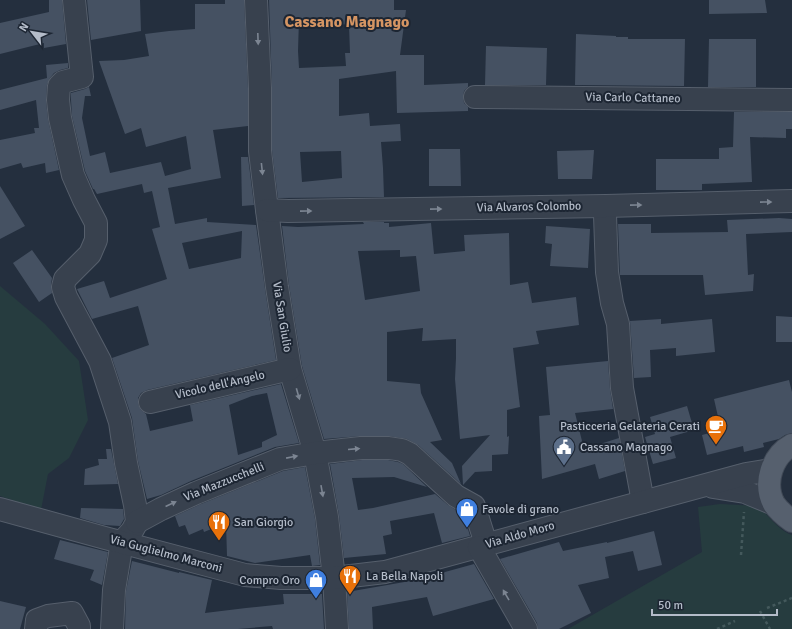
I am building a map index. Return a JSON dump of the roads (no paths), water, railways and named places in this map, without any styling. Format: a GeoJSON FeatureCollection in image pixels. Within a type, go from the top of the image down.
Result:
{"type":"FeatureCollection","features":[{"type":"Feature","properties":{"kind":"main road"},"geometry":{"type":"LineString","coordinates":[[792,445],[786,448],[777,458],[771,470],[769,481],[770,493],[774,504],[782,514],[792,521]]}},
{"type":"Feature","properties":{"kind":"street"},"geometry":{"type":"LineString","coordinates":[[74,0],[82,77],[63,82],[59,86],[58,100],[60,118],[73,175],[96,223],[96,240],[90,254],[65,279],[63,287],[66,298],[100,361],[120,422],[137,522],[132,531],[122,542],[114,590],[112,629]]}},
{"type":"Feature","properties":{"kind":"street","name":"Via San Giulio"},"geometry":{"type":"LineString","coordinates":[[256,0],[260,88],[260,151],[267,210],[290,369],[315,453],[326,517],[334,578],[337,629]]}},
{"type":"Feature","properties":{"kind":"street","name":"Via Carlo Cattaneo"},"geometry":{"type":"LineString","coordinates":[[475,97],[792,100]]}},
{"type":"Feature","properties":{"kind":"street","name":"Via Alvaros Colombo"},"geometry":{"type":"LineString","coordinates":[[267,210],[606,206],[792,201]]}},
{"type":"Feature","properties":{"kind":"street"},"geometry":{"type":"LineString","coordinates":[[606,206],[607,272],[612,303],[618,324],[622,388],[644,502]]}},
{"type":"Feature","properties":{"kind":"street","name":"Vicolo dell'Angelo"},"geometry":{"type":"LineString","coordinates":[[150,402],[290,369]]}},
{"type":"Feature","properties":{"kind":"street","name":"Via Mazzucchelli"},"geometry":{"type":"LineString","coordinates":[[137,522],[196,493],[280,460],[315,453],[361,448],[389,448],[402,450],[410,454],[456,496],[474,506],[482,545],[526,629]]}},
{"type":"Feature","properties":{"kind":"street","name":"Via Aldo Moro"},"geometry":{"type":"LineString","coordinates":[[334,578],[385,572],[746,474],[771,470]]}},
{"type":"Feature","properties":{"kind":"street","name":"Via Aldo Moro"},"geometry":{"type":"LineString","coordinates":[[703,486],[745,492],[774,504]]}},
{"type":"Feature","properties":{"kind":"street","name":"Via Guglielmo Marconi"},"geometry":{"type":"LineString","coordinates":[[0,509],[245,575],[281,578],[334,578]]}},
{"type":"Feature","properties":{"kind":"street"},"geometry":{"type":"LineString","coordinates":[[36,629],[37,620],[48,616],[72,613],[79,626],[79,629]]}},
{"type":"Feature","properties":{"kind":"place","name":"Pasticceria Gelateria Cerati"},"geometry":{"type":"Point","coordinates":[716,446]}},
{"type":"Feature","properties":{"kind":"place","name":"Cassano Magnago"},"geometry":{"type":"Point","coordinates":[564,466]}},
{"type":"Feature","properties":{"kind":"place","name":"Favole di grano"},"geometry":{"type":"Point","coordinates":[467,528]}},
{"type":"Feature","properties":{"kind":"place","name":"San Giorgio"},"geometry":{"type":"Point","coordinates":[219,542]}},
{"type":"Feature","properties":{"kind":"place","name":"La Bella Napoli"},"geometry":{"type":"Point","coordinates":[350,596]}},
{"type":"Feature","properties":{"kind":"place","name":"Compro Oro"},"geometry":{"type":"Point","coordinates":[316,600]}},
{"type":"Feature","properties":{"kind":"district","name":"Cassano Magnago"},"geometry":{"type":"Point","coordinates":[347,22]}}]}
